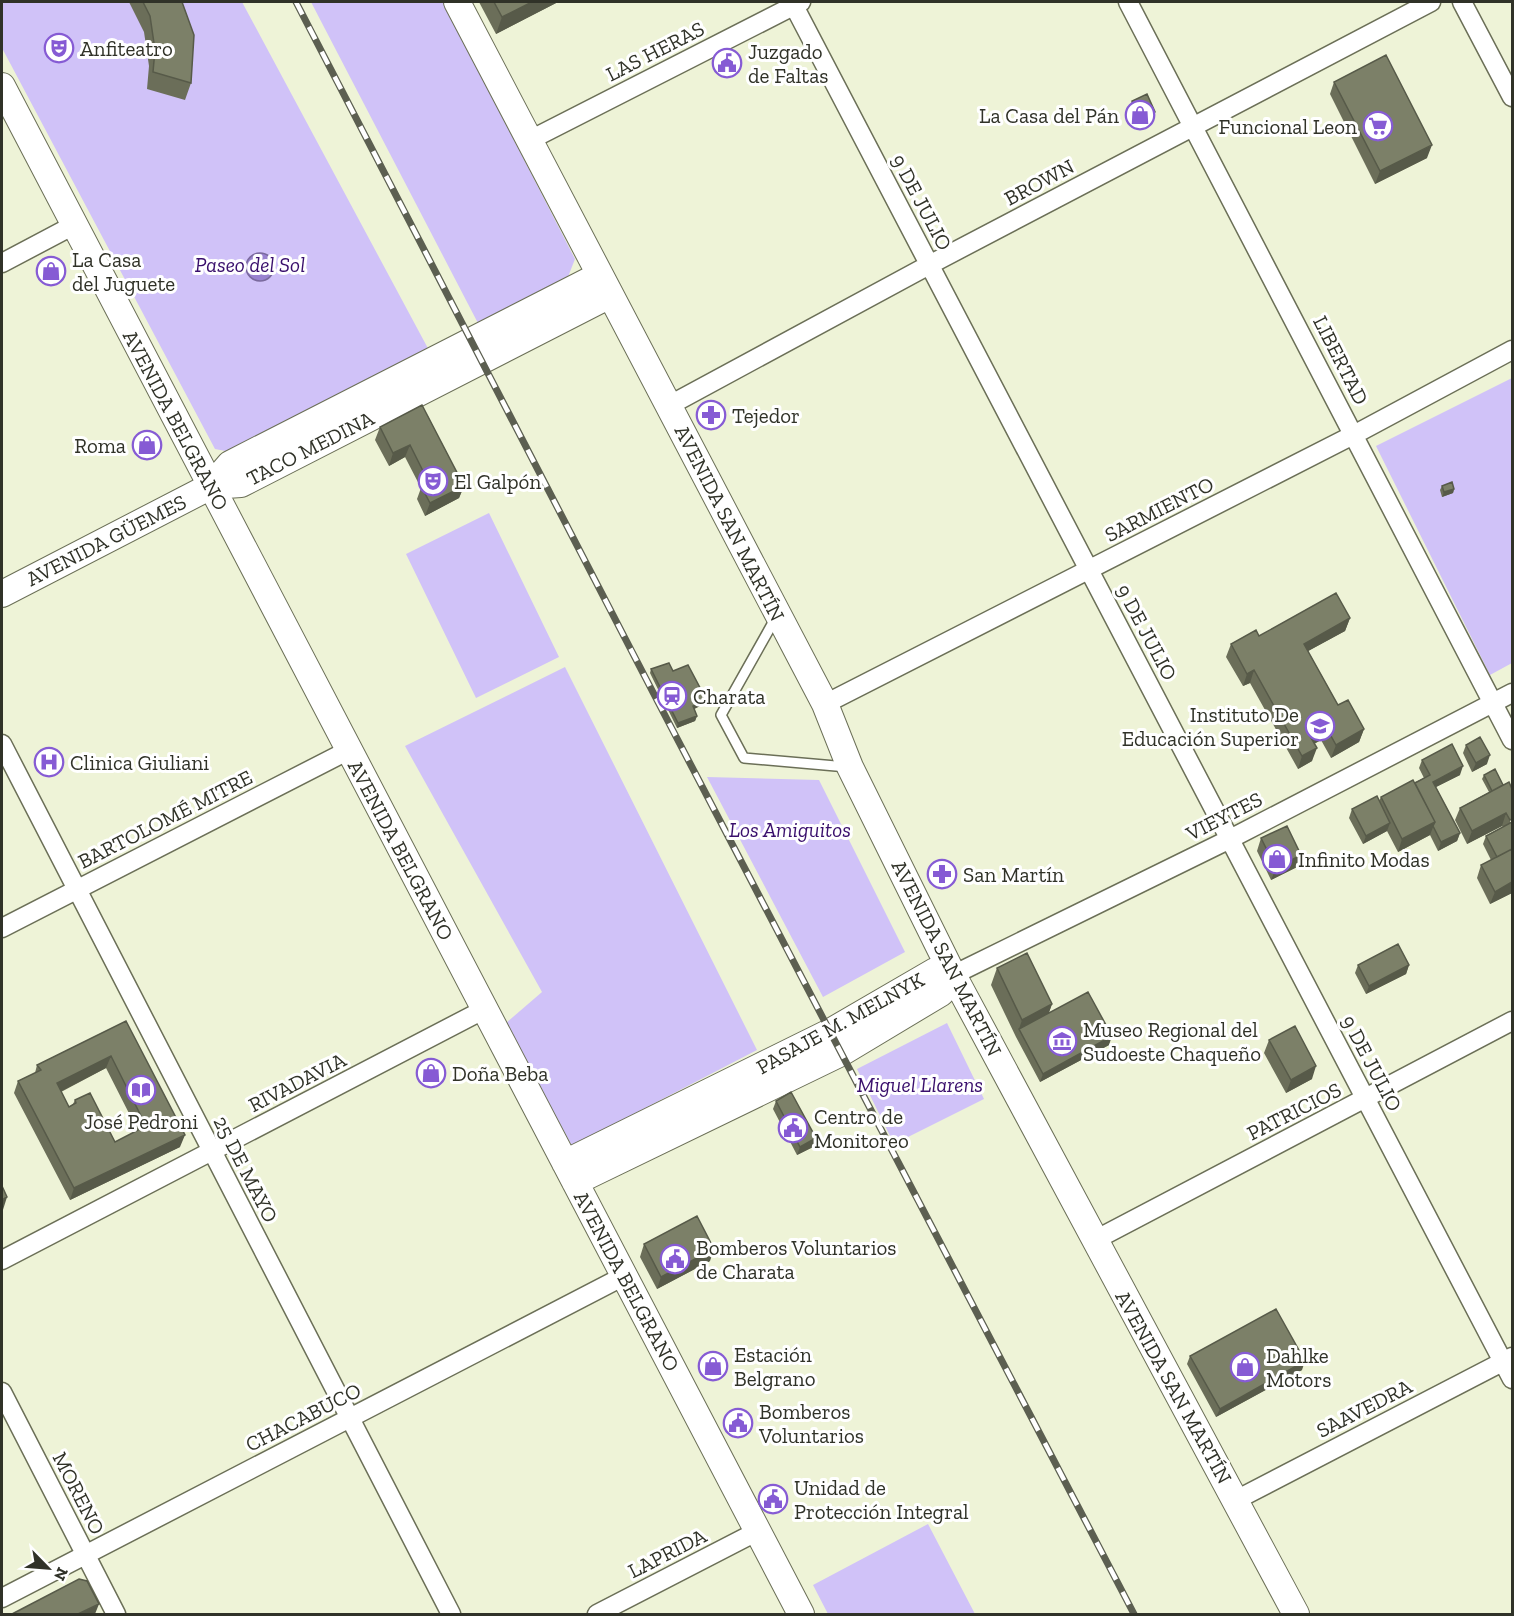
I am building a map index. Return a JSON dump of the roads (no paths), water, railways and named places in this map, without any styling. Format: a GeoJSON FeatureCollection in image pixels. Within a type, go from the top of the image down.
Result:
{"type":"FeatureCollection","features":[{"type":"Feature","properties":{"kind":"main road","name":"AVENIDA SAN MARTÍN"},"geometry":{"type":"LineString","coordinates":[[457,2],[825,704],[850,767],[953,975],[1296,1614]]}},
{"type":"Feature","properties":{"kind":"main road","name":"AVENIDA BELGRANO"},"geometry":{"type":"LineString","coordinates":[[2,86],[801,1614]]}},
{"type":"Feature","properties":{"kind":"main road","name":"TACO MEDINA"},"geometry":{"type":"LineString","coordinates":[[211,486],[241,484],[605,285]]}},
{"type":"Feature","properties":{"kind":"main road","name":"AVENIDA GÜEMES"},"geometry":{"type":"LineString","coordinates":[[2,594],[211,486]]}},
{"type":"Feature","properties":{"kind":"main road","name":"PASAJE M. MELNYK"},"geometry":{"type":"LineString","coordinates":[[570,1172],[831,1032],[935,971],[953,975]]}},
{"type":"Feature","properties":{"kind":"street","name":"LIBERTAD"},"geometry":{"type":"LineString","coordinates":[[1128,2],[1512,740]]}},
{"type":"Feature","properties":{"kind":"street","name":"BROWN"},"geometry":{"type":"LineString","coordinates":[[670,405],[929,265],[1431,2]]}},
{"type":"Feature","properties":{"kind":"street"},"geometry":{"type":"LineString","coordinates":[[1462,2],[1512,97]]}},
{"type":"Feature","properties":{"kind":"street","name":"LAS HERAS"},"geometry":{"type":"LineString","coordinates":[[530,140],[795,3]]}},
{"type":"Feature","properties":{"kind":"street","name":"9 DE JULIO"},"geometry":{"type":"LineString","coordinates":[[795,3],[929,265],[1366,1099],[1508,1359],[1512,1379]]}},
{"type":"Feature","properties":{"kind":"street"},"geometry":{"type":"LineString","coordinates":[[2,263],[74,225]]}},
{"type":"Feature","properties":{"kind":"street","name":"SARMIENTO"},"geometry":{"type":"LineString","coordinates":[[825,704],[1354,435],[1512,350]]}},
{"type":"Feature","properties":{"kind":"street","name":"VIEYTES"},"geometry":{"type":"LineString","coordinates":[[953,975],[1230,839],[1512,693]]}},
{"type":"Feature","properties":{"kind":"street","name":"25 DE MAYO"},"geometry":{"type":"LineString","coordinates":[[2,744],[451,1614]]}},
{"type":"Feature","properties":{"kind":"street","name":"BARTOLOMÉ MITRE"},"geometry":{"type":"LineString","coordinates":[[2,928],[349,750]]}},
{"type":"Feature","properties":{"kind":"street","name":"RIVADAVIA"},"geometry":{"type":"LineString","coordinates":[[2,1260],[485,1009]]}},
{"type":"Feature","properties":{"kind":"street","name":"PATRICIOS"},"geometry":{"type":"LineString","coordinates":[[1095,1240],[1512,1021]]}},
{"type":"Feature","properties":{"kind":"street","name":"CHACABUCO"},"geometry":{"type":"LineString","coordinates":[[2,1598],[624,1276]]}},
{"type":"Feature","properties":{"kind":"street","name":"SAAVEDRA"},"geometry":{"type":"LineString","coordinates":[[1236,1500],[1508,1359]]}},
{"type":"Feature","properties":{"kind":"street","name":"MORENO"},"geometry":{"type":"LineString","coordinates":[[2,1392],[116,1614]]}},
{"type":"Feature","properties":{"kind":"street","name":"LAPRIDA"},"geometry":{"type":"LineString","coordinates":[[597,1614],[758,1531]]}},
{"type":"Feature","properties":{"kind":"lane"},"geometry":{"type":"LineString","coordinates":[[777,615],[721,715],[744,758],[850,767]]}},
{"type":"Feature","properties":{"kind":"railway"},"geometry":{"type":"LineString","coordinates":[[296,2],[1134,1614]]}},
{"type":"Feature","properties":{"kind":"place","name":"Anfiteatro"},"geometry":{"type":"Point","coordinates":[59,48]}},
{"type":"Feature","properties":{"kind":"place","name":"Juzgado de Faltas"},"geometry":{"type":"Point","coordinates":[727,63]}},
{"type":"Feature","properties":{"kind":"place","name":"La Casa del Pán"},"geometry":{"type":"Point","coordinates":[1140,115]}},
{"type":"Feature","properties":{"kind":"place","name":"Funcional Leon"},"geometry":{"type":"Point","coordinates":[1378,126]}},
{"type":"Feature","properties":{"kind":"place","name":"La Casa del Juguete"},"geometry":{"type":"Point","coordinates":[51,271]}},
{"type":"Feature","properties":{"kind":"place","name":"Tejedor"},"geometry":{"type":"Point","coordinates":[711,415]}},
{"type":"Feature","properties":{"kind":"place","name":"Roma"},"geometry":{"type":"Point","coordinates":[147,445]}},
{"type":"Feature","properties":{"kind":"place","name":"El Galpón"},"geometry":{"type":"Point","coordinates":[433,481]}},
{"type":"Feature","properties":{"kind":"place","name":"Charata"},"geometry":{"type":"Point","coordinates":[672,696]}},
{"type":"Feature","properties":{"kind":"place","name":"Instituto De Educación Superior"},"geometry":{"type":"Point","coordinates":[1320,726]}},
{"type":"Feature","properties":{"kind":"place","name":"Clinica Giuliani"},"geometry":{"type":"Point","coordinates":[49,762]}},
{"type":"Feature","properties":{"kind":"place","name":"Infinito Modas"},"geometry":{"type":"Point","coordinates":[1277,859]}},
{"type":"Feature","properties":{"kind":"place","name":"San Martín"},"geometry":{"type":"Point","coordinates":[942,874]}},
{"type":"Feature","properties":{"kind":"place","name":"Museo Regional del Sudoeste Chaqueño"},"geometry":{"type":"Point","coordinates":[1062,1041]}},
{"type":"Feature","properties":{"kind":"place","name":"Doña Beba"},"geometry":{"type":"Point","coordinates":[431,1073]}},
{"type":"Feature","properties":{"kind":"place","name":"José Pedroni"},"geometry":{"type":"Point","coordinates":[141,1090]}},
{"type":"Feature","properties":{"kind":"place","name":"Centro de Monitoreo"},"geometry":{"type":"Point","coordinates":[793,1128]}},
{"type":"Feature","properties":{"kind":"place","name":"Bomberos Voluntarios de Charata"},"geometry":{"type":"Point","coordinates":[675,1259]}},
{"type":"Feature","properties":{"kind":"place","name":"Estación Belgrano"},"geometry":{"type":"Point","coordinates":[713,1366]}},
{"type":"Feature","properties":{"kind":"place","name":"Dahlke Motors"},"geometry":{"type":"Point","coordinates":[1245,1367]}},
{"type":"Feature","properties":{"kind":"place","name":"Bomberos Voluntarios"},"geometry":{"type":"Point","coordinates":[738,1423]}},
{"type":"Feature","properties":{"kind":"place","name":"Unidad de Protección Integral"},"geometry":{"type":"Point","coordinates":[773,1499]}},
{"type":"Feature","properties":{"kind":"park label","name":"Paseo del Sol"},"geometry":{"type":"Point","coordinates":[250,264]}},
{"type":"Feature","properties":{"kind":"park label","name":"Los Amiguitos"},"geometry":{"type":"Point","coordinates":[790,829]}},
{"type":"Feature","properties":{"kind":"park label","name":"Miguel Llarens"},"geometry":{"type":"Point","coordinates":[920,1084]}}]}
